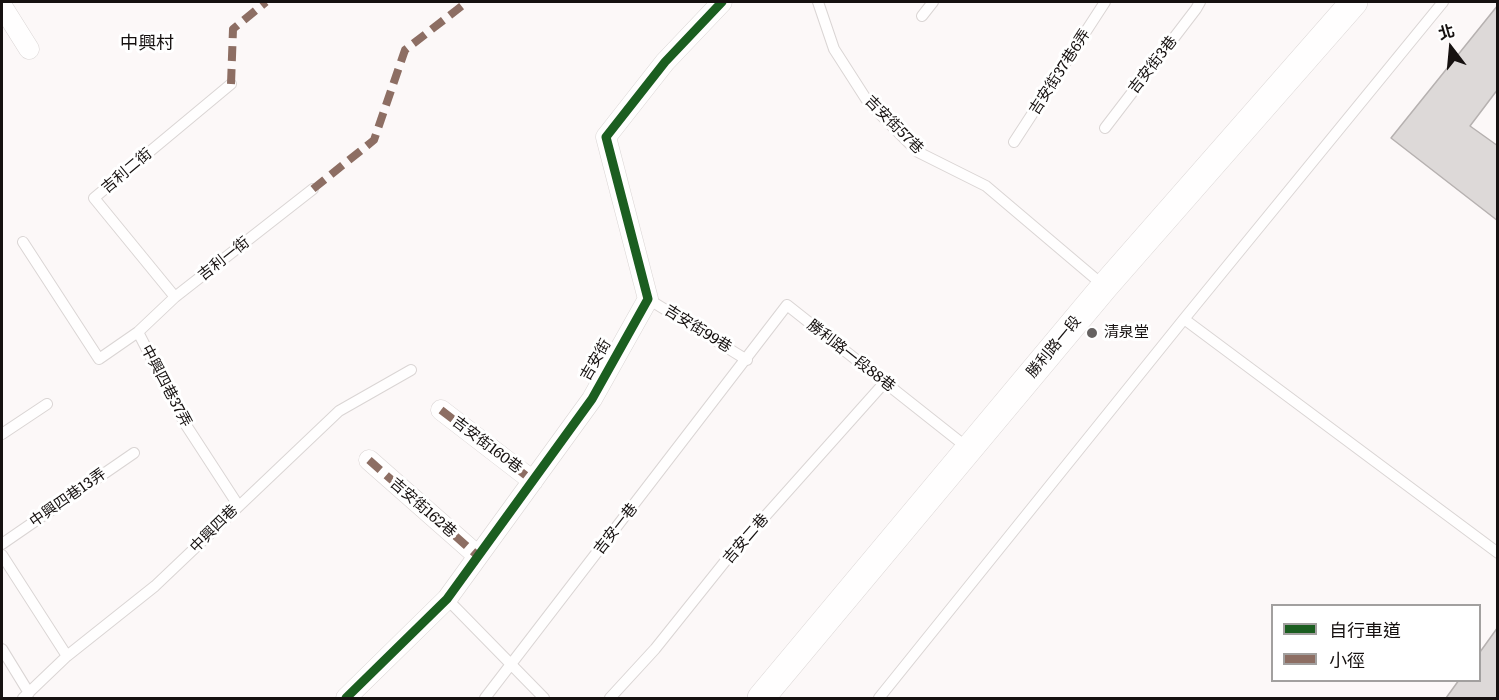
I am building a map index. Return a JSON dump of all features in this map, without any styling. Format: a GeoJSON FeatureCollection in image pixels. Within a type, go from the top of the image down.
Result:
{"type":"FeatureCollection","features":[{"type":"Feature","properties":{"kind":"main road","name":"勝利路一段"},"geometry":{"type":"LineString","coordinates":[[761,699],[1105,286],[1354,2]]}},
{"type":"Feature","properties":{"kind":"street"},"geometry":{"type":"LineString","coordinates":[[648,299],[606,137],[665,62],[722,2]]}},
{"type":"Feature","properties":{"kind":"street"},"geometry":{"type":"LineString","coordinates":[[2,6],[29,49]]}},
{"type":"Feature","properties":{"kind":"street","name":"吉安街"},"geometry":{"type":"LineString","coordinates":[[346,699],[447,599],[592,399],[648,299]]}},
{"type":"Feature","properties":{"kind":"street","name":"吉安街160巷"},"geometry":{"type":"LineString","coordinates":[[441,410],[533,481]]}},
{"type":"Feature","properties":{"kind":"street","name":"吉安街162巷"},"geometry":{"type":"LineString","coordinates":[[369,460],[478,556]]}},
{"type":"Feature","properties":{"kind":"lane","name":"吉安街57巷"},"geometry":{"type":"LineString","coordinates":[[818,2],[834,49],[868,102],[918,152],[986,186],[1105,286]]}},
{"type":"Feature","properties":{"kind":"lane"},"geometry":{"type":"LineString","coordinates":[[922,16],[933,2]]}},
{"type":"Feature","properties":{"kind":"lane","name":"吉安街37巷6弄"},"geometry":{"type":"LineString","coordinates":[[1014,142],[1105,2]]}},
{"type":"Feature","properties":{"kind":"lane","name":"吉安街3巷"},"geometry":{"type":"LineString","coordinates":[[1105,128],[1200,2]]}},
{"type":"Feature","properties":{"kind":"lane"},"geometry":{"type":"LineString","coordinates":[[879,699],[1184,319],[1443,2]]}},
{"type":"Feature","properties":{"kind":"lane","name":"吉利二街"},"geometry":{"type":"LineString","coordinates":[[175,297],[94,198],[231,84]]}},
{"type":"Feature","properties":{"kind":"lane","name":"吉利一街"},"geometry":{"type":"LineString","coordinates":[[138,332],[175,297],[313,189]]}},
{"type":"Feature","properties":{"kind":"lane","name":"中興四巷37弄"},"geometry":{"type":"LineString","coordinates":[[23,242],[99,359],[138,332],[184,422],[238,505]]}},
{"type":"Feature","properties":{"kind":"lane","name":"吉安街99巷"},"geometry":{"type":"LineString","coordinates":[[648,299],[747,360]]}},
{"type":"Feature","properties":{"kind":"lane","name":"勝利路一段88巷"},"geometry":{"type":"LineString","coordinates":[[747,360],[787,305],[969,449]]}},
{"type":"Feature","properties":{"kind":"lane"},"geometry":{"type":"LineString","coordinates":[[1184,319],[1497,553]]}},
{"type":"Feature","properties":{"kind":"lane","name":"吉安一巷"},"geometry":{"type":"LineString","coordinates":[[485,699],[747,360]]}},
{"type":"Feature","properties":{"kind":"lane","name":"中興四巷"},"geometry":{"type":"LineString","coordinates":[[26,696],[67,656],[155,585],[339,411],[411,370]]}},
{"type":"Feature","properties":{"kind":"lane","name":"吉安二巷"},"geometry":{"type":"LineString","coordinates":[[610,699],[728,559],[885,382]]}},
{"type":"Feature","properties":{"kind":"lane"},"geometry":{"type":"LineString","coordinates":[[2,434],[47,404]]}},
{"type":"Feature","properties":{"kind":"lane","name":"中興四巷13弄"},"geometry":{"type":"LineString","coordinates":[[2,544],[134,453]]}},
{"type":"Feature","properties":{"kind":"lane"},"geometry":{"type":"LineString","coordinates":[[2,555],[67,656]]}},
{"type":"Feature","properties":{"kind":"lane"},"geometry":{"type":"LineString","coordinates":[[447,599],[544,699]]}},
{"type":"Feature","properties":{"kind":"lane"},"geometry":{"type":"LineString","coordinates":[[2,649],[26,696]]}},
{"type":"Feature","properties":{"kind":"building"},"geometry":{"type":"Polygon","coordinates":[[[1498,5],[1498,89],[1470,126],[1498,146],[1498,221],[1391,138],[1498,5]]]}},
{"type":"Feature","properties":{"kind":"building"},"geometry":{"type":"Polygon","coordinates":[[[1498,627],[1498,698],[1446,698],[1458,682],[1481,682],[1481,651],[1498,627]]]}},
{"type":"Feature","properties":{"kind":"marked path"},"geometry":{"type":"LineString","coordinates":[[231,84],[233,29],[266,2]]}},
{"type":"Feature","properties":{"kind":"marked path"},"geometry":{"type":"LineString","coordinates":[[313,189],[374,140],[405,50],[467,2]]}},
{"type":"Feature","properties":{"kind":"marked path"},"geometry":{"type":"LineString","coordinates":[[441,410],[533,481]]}},
{"type":"Feature","properties":{"kind":"marked path"},"geometry":{"type":"LineString","coordinates":[[369,460],[478,556]]}},
{"type":"Feature","properties":{"kind":"cycle path"},"geometry":{"type":"LineString","coordinates":[[346,698],[447,599],[592,399],[648,299],[606,137],[665,62],[722,2]]}},
{"type":"Feature","properties":{"kind":"place","name":"清泉堂"},"geometry":{"type":"Point","coordinates":[1092,333]}},
{"type":"Feature","properties":{"kind":"district","name":"中興村"},"geometry":{"type":"Point","coordinates":[147,44]}}]}
